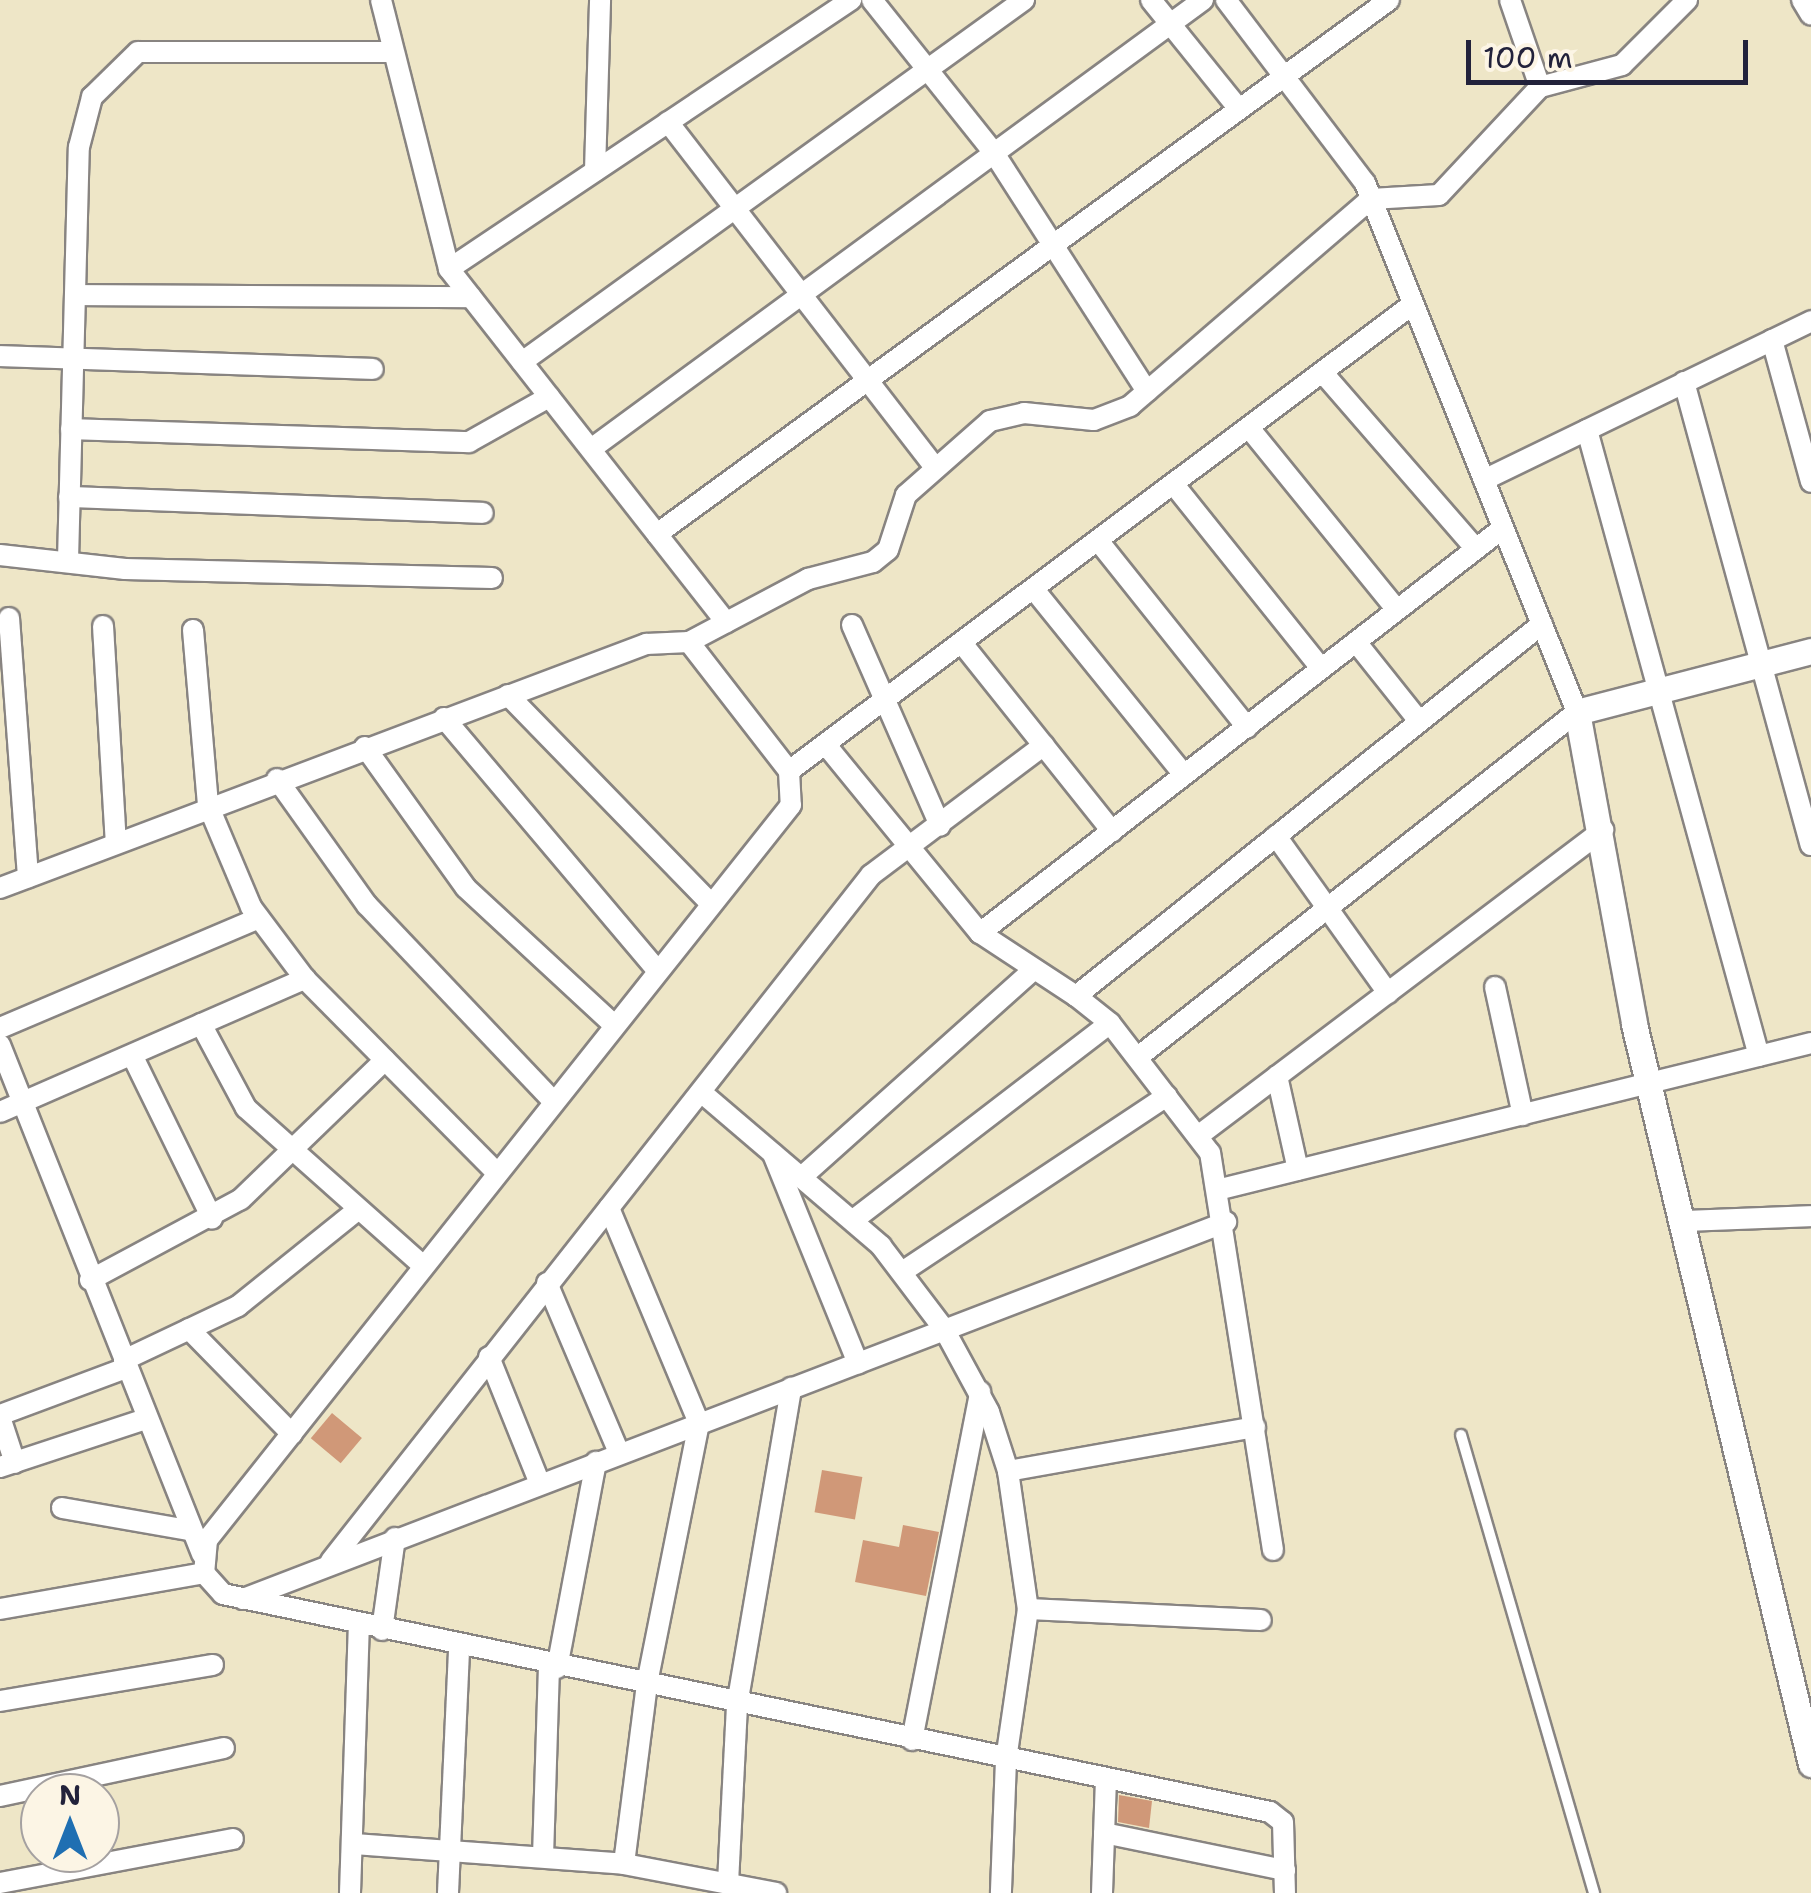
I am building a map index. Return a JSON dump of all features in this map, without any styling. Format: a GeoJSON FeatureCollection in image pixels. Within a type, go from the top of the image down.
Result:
{"type":"FeatureCollection","features":[{"type":"Feature","properties":{"kind":"street"},"geometry":{"type":"LineString","coordinates":[[381,0],[449,269],[726,622]]}},
{"type":"Feature","properties":{"kind":"street"},"geometry":{"type":"LineString","coordinates":[[596,171],[600,0]]}},
{"type":"Feature","properties":{"kind":"street"},"geometry":{"type":"LineString","coordinates":[[449,269],[851,0]]}},
{"type":"Feature","properties":{"kind":"street"},"geometry":{"type":"LineString","coordinates":[[872,0],[994,153],[1147,391]]}},
{"type":"Feature","properties":{"kind":"street"},"geometry":{"type":"LineString","coordinates":[[522,362],[1024,0]]}},
{"type":"Feature","properties":{"kind":"street"},"geometry":{"type":"LineString","coordinates":[[1151,0],[1238,109]]}},
{"type":"Feature","properties":{"kind":"street"},"geometry":{"type":"LineString","coordinates":[[590,449],[1203,0]]}},
{"type":"Feature","properties":{"kind":"street"},"geometry":{"type":"LineString","coordinates":[[1226,0],[1371,199],[1578,712],[1649,1084],[1802,1694],[1811,1764]]}},
{"type":"Feature","properties":{"kind":"street"},"geometry":{"type":"LineString","coordinates":[[656,534],[1388,0]]}},
{"type":"Feature","properties":{"kind":"street"},"geometry":{"type":"LineString","coordinates":[[1510,0],[1540,87]]}},
{"type":"Feature","properties":{"kind":"street"},"geometry":{"type":"LineString","coordinates":[[1802,0],[1811,15]]}},
{"type":"Feature","properties":{"kind":"street"},"geometry":{"type":"LineString","coordinates":[[0,888],[208,805],[646,644],[690,642],[808,579],[883,556],[901,504],[935,468],[990,421],[1024,413],[1094,420],[1147,391],[1371,199],[1439,194],[1540,87],[1622,65],[1685,1]]}},
{"type":"Feature","properties":{"kind":"street"},"geometry":{"type":"LineString","coordinates":[[68,560],[79,148],[92,97],[128,57],[392,52]]}},
{"type":"Feature","properties":{"kind":"street"},"geometry":{"type":"LineString","coordinates":[[668,122],[871,378],[935,468]]}},
{"type":"Feature","properties":{"kind":"street"},"geometry":{"type":"LineString","coordinates":[[75,295],[471,298]]}},
{"type":"Feature","properties":{"kind":"street"},"geometry":{"type":"LineString","coordinates":[[789,771],[886,706],[1414,304]]}},
{"type":"Feature","properties":{"kind":"street"},"geometry":{"type":"LineString","coordinates":[[1484,480],[1811,321]]}},
{"type":"Feature","properties":{"kind":"street"},"geometry":{"type":"LineString","coordinates":[[1772,340],[1811,482]]}},
{"type":"Feature","properties":{"kind":"street"},"geometry":{"type":"LineString","coordinates":[[0,356],[373,368]]}},
{"type":"Feature","properties":{"kind":"street"},"geometry":{"type":"LineString","coordinates":[[1323,373],[1476,549]]}},
{"type":"Feature","properties":{"kind":"street"},"geometry":{"type":"LineString","coordinates":[[1684,382],[1811,845]]}},
{"type":"Feature","properties":{"kind":"street"},"geometry":{"type":"LineString","coordinates":[[71,428],[469,442],[549,396]]}},
{"type":"Feature","properties":{"kind":"street"},"geometry":{"type":"LineString","coordinates":[[1250,429],[1397,610]]}},
{"type":"Feature","properties":{"kind":"street"},"geometry":{"type":"LineString","coordinates":[[1587,430],[1759,1056]]}},
{"type":"Feature","properties":{"kind":"street"},"geometry":{"type":"LineString","coordinates":[[1175,486],[1322,668]]}},
{"type":"Feature","properties":{"kind":"street"},"geometry":{"type":"LineString","coordinates":[[70,496],[482,513]]}},
{"type":"Feature","properties":{"kind":"street"},"geometry":{"type":"LineString","coordinates":[[980,933],[1504,528]]}},
{"type":"Feature","properties":{"kind":"street"},"geometry":{"type":"LineString","coordinates":[[1100,543],[1246,727]]}},
{"type":"Feature","properties":{"kind":"street"},"geometry":{"type":"LineString","coordinates":[[0,555],[492,578]]}},
{"type":"Feature","properties":{"kind":"street"},"geometry":{"type":"LineString","coordinates":[[1036,592],[1184,775]]}},
{"type":"Feature","properties":{"kind":"street"},"geometry":{"type":"LineString","coordinates":[[9,618],[28,877]]}},
{"type":"Feature","properties":{"kind":"street"},"geometry":{"type":"LineString","coordinates":[[852,624],[940,825]]}},
{"type":"Feature","properties":{"kind":"street"},"geometry":{"type":"LineString","coordinates":[[1076,996],[1542,624]]}},
{"type":"Feature","properties":{"kind":"street"},"geometry":{"type":"LineString","coordinates":[[103,626],[116,842]]}},
{"type":"Feature","properties":{"kind":"street"},"geometry":{"type":"LineString","coordinates":[[193,630],[208,805],[259,918],[305,979],[495,1171]]}},
{"type":"Feature","properties":{"kind":"street"},"geometry":{"type":"LineString","coordinates":[[0,1609],[203,1564],[292,1434],[550,1098],[792,804],[789,771],[690,642]]}},
{"type":"Feature","properties":{"kind":"street"},"geometry":{"type":"LineString","coordinates":[[1356,642],[1420,722]]}},
{"type":"Feature","properties":{"kind":"street"},"geometry":{"type":"LineString","coordinates":[[965,646],[1112,831]]}},
{"type":"Feature","properties":{"kind":"street"},"geometry":{"type":"LineString","coordinates":[[1138,1058],[1578,712],[1811,651]]}},
{"type":"Feature","properties":{"kind":"street"},"geometry":{"type":"LineString","coordinates":[[508,694],[710,904]]}},
{"type":"Feature","properties":{"kind":"street"},"geometry":{"type":"LineString","coordinates":[[444,718],[656,969]]}},
{"type":"Feature","properties":{"kind":"street"},"geometry":{"type":"LineString","coordinates":[[826,745],[980,933],[1110,1022],[1198,1136],[1221,1190],[1273,1550]]}},
{"type":"Feature","properties":{"kind":"street"},"geometry":{"type":"LineString","coordinates":[[331,1562],[871,875],[1044,745]]}},
{"type":"Feature","properties":{"kind":"street"},"geometry":{"type":"LineString","coordinates":[[365,746],[466,888],[612,1023]]}},
{"type":"Feature","properties":{"kind":"street"},"geometry":{"type":"LineString","coordinates":[[277,779],[367,905],[550,1098]]}},
{"type":"Feature","properties":{"kind":"street"},"geometry":{"type":"LineString","coordinates":[[1198,1136],[1603,830]]}},
{"type":"Feature","properties":{"kind":"street"},"geometry":{"type":"LineString","coordinates":[[1276,836],[1388,992]]}},
{"type":"Feature","properties":{"kind":"street"},"geometry":{"type":"LineString","coordinates":[[0,1028],[259,918]]}},
{"type":"Feature","properties":{"kind":"street"},"geometry":{"type":"LineString","coordinates":[[805,1174],[1034,969]]}},
{"type":"Feature","properties":{"kind":"street"},"geometry":{"type":"LineString","coordinates":[[0,1112],[305,979]]}},
{"type":"Feature","properties":{"kind":"street"},"geometry":{"type":"LineString","coordinates":[[1494,988],[1522,1116]]}},
{"type":"Feature","properties":{"kind":"street"},"geometry":{"type":"LineString","coordinates":[[856,1218],[1110,1022]]}},
{"type":"Feature","properties":{"kind":"street"},"geometry":{"type":"LineString","coordinates":[[201,1024],[246,1108],[355,1212],[422,1265]]}},
{"type":"Feature","properties":{"kind":"street"},"geometry":{"type":"LineString","coordinates":[[1221,1190],[1811,1043]]}},
{"type":"Feature","properties":{"kind":"street"},"geometry":{"type":"LineString","coordinates":[[0,1045],[125,1364],[143,1420],[203,1564],[223,1594],[553,1667],[1278,1816],[1285,1893]]}},
{"type":"Feature","properties":{"kind":"street"},"geometry":{"type":"LineString","coordinates":[[132,1055],[212,1218]]}},
{"type":"Feature","properties":{"kind":"street"},"geometry":{"type":"LineString","coordinates":[[90,1280],[212,1218],[293,1156],[385,1060]]}},
{"type":"Feature","properties":{"kind":"street"},"geometry":{"type":"LineString","coordinates":[[1278,1076],[1298,1170]]}},
{"type":"Feature","properties":{"kind":"street"},"geometry":{"type":"LineString","coordinates":[[701,1092],[856,1218],[944,1330],[980,1392],[1008,1471],[1028,1609],[1006,1760],[1000,1893]]}},
{"type":"Feature","properties":{"kind":"street"},"geometry":{"type":"LineString","coordinates":[[902,1272],[1167,1096]]}},
{"type":"Feature","properties":{"kind":"street"},"geometry":{"type":"LineString","coordinates":[[772,1152],[858,1363]]}},
{"type":"Feature","properties":{"kind":"street"},"geometry":{"type":"LineString","coordinates":[[609,1208],[699,1422],[647,1684],[624,1864]]}},
{"type":"Feature","properties":{"kind":"street"},"geometry":{"type":"LineString","coordinates":[[143,1420],[8,1465],[0,1416],[125,1364],[273,1281],[355,1212]]}},
{"type":"Feature","properties":{"kind":"street"},"geometry":{"type":"LineString","coordinates":[[1682,1222],[1811,1216]]}},
{"type":"Feature","properties":{"kind":"street"},"geometry":{"type":"LineString","coordinates":[[243,1598],[1226,1222]]}},
{"type":"Feature","properties":{"kind":"street"},"geometry":{"type":"LineString","coordinates":[[547,1283],[619,1453]]}},
{"type":"Feature","properties":{"kind":"street"},"geometry":{"type":"LineString","coordinates":[[189,1329],[292,1434]]}},
{"type":"Feature","properties":{"kind":"street"},"geometry":{"type":"LineString","coordinates":[[489,1357],[540,1484]]}},
{"type":"Feature","properties":{"kind":"street"},"geometry":{"type":"LineString","coordinates":[[728,1883],[738,1704],[792,1388]]}},
{"type":"Feature","properties":{"kind":"street"},"geometry":{"type":"LineString","coordinates":[[912,1740],[980,1392]]}},
{"type":"Feature","properties":{"kind":"street"},"geometry":{"type":"LineString","coordinates":[[1008,1471],[1255,1426]]}},
{"type":"Feature","properties":{"kind":"street"},"geometry":{"type":"LineString","coordinates":[[543,1857],[553,1667],[596,1462]]}},
{"type":"Feature","properties":{"kind":"street"},"geometry":{"type":"LineString","coordinates":[[62,1508],[188,1530]]}},
{"type":"Feature","properties":{"kind":"street"},"geometry":{"type":"LineString","coordinates":[[382,1630],[395,1538]]}},
{"type":"Feature","properties":{"kind":"street"},"geometry":{"type":"LineString","coordinates":[[1028,1609],[1261,1620]]}},
{"type":"Feature","properties":{"kind":"street"},"geometry":{"type":"LineString","coordinates":[[350,1893],[359,1624]]}},
{"type":"Feature","properties":{"kind":"street"},"geometry":{"type":"LineString","coordinates":[[448,1893],[459,1647]]}},
{"type":"Feature","properties":{"kind":"street"},"geometry":{"type":"LineString","coordinates":[[0,1701],[213,1665]]}},
{"type":"Feature","properties":{"kind":"street"},"geometry":{"type":"LineString","coordinates":[[0,1796],[224,1748]]}},
{"type":"Feature","properties":{"kind":"street"},"geometry":{"type":"LineString","coordinates":[[1102,1893],[1106,1780]]}},
{"type":"Feature","properties":{"kind":"street"},"geometry":{"type":"LineString","coordinates":[[1104,1832],[1285,1870]]}},
{"type":"Feature","properties":{"kind":"street"},"geometry":{"type":"LineString","coordinates":[[0,1883],[233,1839]]}},
{"type":"Feature","properties":{"kind":"street"},"geometry":{"type":"LineString","coordinates":[[354,1844],[624,1864],[776,1893]]}},
{"type":"Feature","properties":{"kind":"lane"},"geometry":{"type":"LineString","coordinates":[[1462,1435],[1594,1893]]}},
{"type":"Feature","properties":{"kind":"building"},"geometry":{"type":"Polygon","coordinates":[[[332,1413],[362,1438],[341,1463],[311,1438],[332,1413]]]}},
{"type":"Feature","properties":{"kind":"building"},"geometry":{"type":"Polygon","coordinates":[[[822,1470],[862,1477],[855,1519],[815,1512],[822,1470]]]}},
{"type":"Feature","properties":{"kind":"building"},"geometry":{"type":"Polygon","coordinates":[[[903,1525],[939,1532],[926,1596],[855,1582],[863,1540],[899,1547],[903,1525]]]}},
{"type":"Feature","properties":{"kind":"building"},"geometry":{"type":"Polygon","coordinates":[[[1119,1795],[1152,1801],[1149,1828],[1118,1822],[1119,1795]]]}}]}
